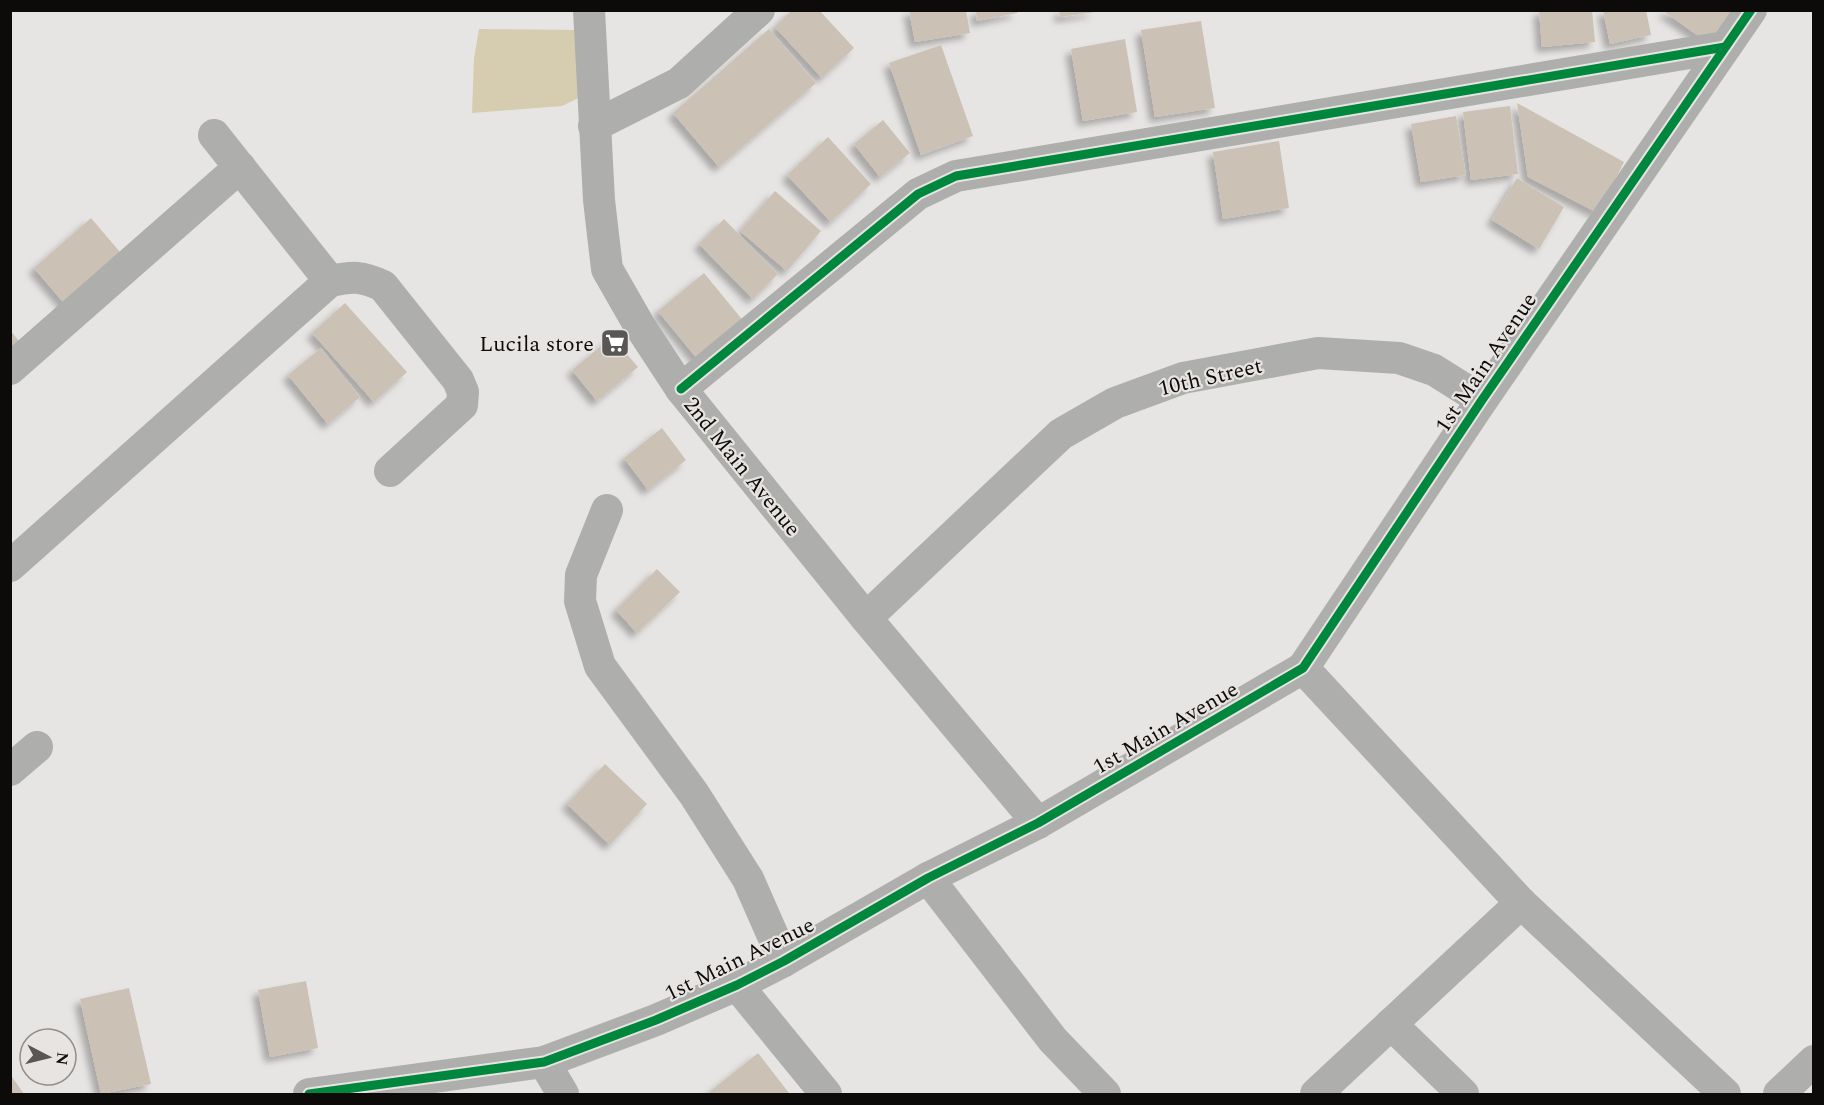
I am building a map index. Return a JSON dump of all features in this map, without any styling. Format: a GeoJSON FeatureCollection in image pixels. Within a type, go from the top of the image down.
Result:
{"type":"FeatureCollection","features":[{"type":"Feature","properties":{"kind":"street","name":"2nd Main Avenue"},"geometry":{"type":"LineString","coordinates":[[589,10],[599,200],[607,269],[639,325],[681,389],[866,618],[1038,823]]}},
{"type":"Feature","properties":{"kind":"street"},"geometry":{"type":"LineString","coordinates":[[594,126],[679,82],[759,10]]}},
{"type":"Feature","properties":{"kind":"street","name":"1st Main Avenue"},"geometry":{"type":"LineString","coordinates":[[309,1095],[544,1062],[656,1020],[737,985],[784,961],[928,878],[1038,823],[1303,668],[1482,400],[1751,10]]}},
{"type":"Feature","properties":{"kind":"street"},"geometry":{"type":"LineString","coordinates":[[681,389],[918,195],[956,176],[1725,47]]}},
{"type":"Feature","properties":{"kind":"street"},"geometry":{"type":"LineString","coordinates":[[214,135],[330,281]]}},
{"type":"Feature","properties":{"kind":"street"},"geometry":{"type":"LineString","coordinates":[[10,369],[240,167]]}},
{"type":"Feature","properties":{"kind":"street"},"geometry":{"type":"LineString","coordinates":[[10,567],[330,281],[351,276],[367,278],[383,286],[458,380],[463,392],[462,405],[390,471]]}},
{"type":"Feature","properties":{"kind":"street","name":"10th Street"},"geometry":{"type":"LineString","coordinates":[[866,618],[1061,435],[1115,403],[1183,378],[1318,353],[1399,358],[1434,370],[1482,400]]}},
{"type":"Feature","properties":{"kind":"street"},"geometry":{"type":"LineString","coordinates":[[607,510],[581,574],[580,601],[600,666],[693,794],[748,879],[784,961]]}},
{"type":"Feature","properties":{"kind":"street"},"geometry":{"type":"LineString","coordinates":[[1303,668],[1521,903],[1725,1095]]}},
{"type":"Feature","properties":{"kind":"street"},"geometry":{"type":"LineString","coordinates":[[10,770],[37,747]]}},
{"type":"Feature","properties":{"kind":"street"},"geometry":{"type":"LineString","coordinates":[[928,878],[1053,1040],[1105,1095]]}},
{"type":"Feature","properties":{"kind":"street"},"geometry":{"type":"LineString","coordinates":[[1316,1095],[1521,903]]}},
{"type":"Feature","properties":{"kind":"street"},"geometry":{"type":"LineString","coordinates":[[737,985],[826,1095]]}},
{"type":"Feature","properties":{"kind":"street"},"geometry":{"type":"LineString","coordinates":[[1391,1024],[1463,1095]]}},
{"type":"Feature","properties":{"kind":"street"},"geometry":{"type":"LineString","coordinates":[[1779,1095],[1814,1061]]}},
{"type":"Feature","properties":{"kind":"street"},"geometry":{"type":"LineString","coordinates":[[544,1062],[563,1095]]}},
{"type":"Feature","properties":{"kind":"shaded area"},"geometry":{"type":"Polygon","coordinates":[[[479,29],[588,30],[589,93],[562,106],[472,113],[474,58],[479,29]]]}},
{"type":"Feature","properties":{"kind":"building"},"geometry":{"type":"Polygon","coordinates":[[[792,10],[819,10],[854,48],[822,78],[775,27],[792,10]]]}},
{"type":"Feature","properties":{"kind":"building"},"geometry":{"type":"Polygon","coordinates":[[[909,10],[966,10],[970,33],[915,42],[909,10]]]}},
{"type":"Feature","properties":{"kind":"building"},"geometry":{"type":"Polygon","coordinates":[[[976,10],[1017,10],[1017,13],[977,21],[976,10]]]}},
{"type":"Feature","properties":{"kind":"building"},"geometry":{"type":"Polygon","coordinates":[[[1059,10],[1094,10],[1095,12],[1060,17],[1059,10]]]}},
{"type":"Feature","properties":{"kind":"building"},"geometry":{"type":"Polygon","coordinates":[[[1539,10],[1592,10],[1595,42],[1542,47],[1539,10]]]}},
{"type":"Feature","properties":{"kind":"building"},"geometry":{"type":"Polygon","coordinates":[[[1603,10],[1646,10],[1651,35],[1610,44],[1603,10]]]}},
{"type":"Feature","properties":{"kind":"building"},"geometry":{"type":"Polygon","coordinates":[[[1662,10],[1735,10],[1711,45],[1662,10]]]}},
{"type":"Feature","properties":{"kind":"building"},"geometry":{"type":"Polygon","coordinates":[[[1201,21],[1215,108],[1155,117],[1141,30],[1201,21]]]}},
{"type":"Feature","properties":{"kind":"building"},"geometry":{"type":"Polygon","coordinates":[[[769,29],[816,83],[719,167],[673,113],[769,29]]]}},
{"type":"Feature","properties":{"kind":"building"},"geometry":{"type":"Polygon","coordinates":[[[1125,39],[1137,112],[1083,121],[1071,49],[1125,39]]]}},
{"type":"Feature","properties":{"kind":"building"},"geometry":{"type":"Polygon","coordinates":[[[941,45],[973,136],[921,155],[889,63],[941,45]]]}},
{"type":"Feature","properties":{"kind":"building"},"geometry":{"type":"Polygon","coordinates":[[[1517,103],[1624,162],[1598,213],[1528,177],[1517,103]]]}},
{"type":"Feature","properties":{"kind":"building"},"geometry":{"type":"Polygon","coordinates":[[[1510,106],[1518,174],[1471,180],[1463,112],[1510,106]]]}},
{"type":"Feature","properties":{"kind":"building"},"geometry":{"type":"Polygon","coordinates":[[[1456,116],[1466,175],[1421,182],[1411,124],[1456,116]]]}},
{"type":"Feature","properties":{"kind":"building"},"geometry":{"type":"Polygon","coordinates":[[[883,120],[910,153],[880,177],[854,144],[883,120]]]}},
{"type":"Feature","properties":{"kind":"building"},"geometry":{"type":"Polygon","coordinates":[[[828,137],[871,184],[831,222],[787,175],[828,137]]]}},
{"type":"Feature","properties":{"kind":"building"},"geometry":{"type":"Polygon","coordinates":[[[1279,141],[1289,208],[1223,219],[1213,152],[1279,141]]]}},
{"type":"Feature","properties":{"kind":"building"},"geometry":{"type":"Polygon","coordinates":[[[1517,178],[1564,207],[1539,249],[1492,220],[1517,178]]]}},
{"type":"Feature","properties":{"kind":"building"},"geometry":{"type":"Polygon","coordinates":[[[775,191],[821,231],[787,271],[740,231],[775,191]]]}},
{"type":"Feature","properties":{"kind":"building"},"geometry":{"type":"Polygon","coordinates":[[[91,218],[125,258],[68,308],[34,268],[91,218]]]}},
{"type":"Feature","properties":{"kind":"building"},"geometry":{"type":"Polygon","coordinates":[[[724,219],[778,274],[753,299],[699,244],[724,219]]]}},
{"type":"Feature","properties":{"kind":"building"},"geometry":{"type":"Polygon","coordinates":[[[704,273],[745,323],[699,361],[658,311],[704,273]]]}},
{"type":"Feature","properties":{"kind":"building"},"geometry":{"type":"Polygon","coordinates":[[[345,303],[407,372],[374,402],[312,333],[345,303]]]}},
{"type":"Feature","properties":{"kind":"building"},"geometry":{"type":"Polygon","coordinates":[[[10,330],[23,346],[10,355],[10,330]]]}},
{"type":"Feature","properties":{"kind":"building"},"geometry":{"type":"Polygon","coordinates":[[[612,337],[638,367],[597,401],[572,370],[612,337]]]}},
{"type":"Feature","properties":{"kind":"building"},"geometry":{"type":"Polygon","coordinates":[[[321,348],[360,397],[328,424],[288,375],[321,348]]]}},
{"type":"Feature","properties":{"kind":"building"},"geometry":{"type":"Polygon","coordinates":[[[662,428],[686,460],[648,490],[624,458],[662,428]]]}},
{"type":"Feature","properties":{"kind":"building"},"geometry":{"type":"Polygon","coordinates":[[[657,569],[680,592],[637,633],[616,610],[657,569]]]}},
{"type":"Feature","properties":{"kind":"building"},"geometry":{"type":"Polygon","coordinates":[[[605,764],[647,804],[610,845],[567,804],[605,764]]]}},
{"type":"Feature","properties":{"kind":"building"},"geometry":{"type":"Polygon","coordinates":[[[306,981],[318,1048],[270,1057],[258,990],[306,981]]]}},
{"type":"Feature","properties":{"kind":"building"},"geometry":{"type":"Polygon","coordinates":[[[129,988],[151,1084],[101,1094],[80,999],[129,988]]]}},
{"type":"Feature","properties":{"kind":"building"},"geometry":{"type":"Polygon","coordinates":[[[758,1053],[789,1093],[707,1094],[758,1053]]]}},
{"type":"Feature","properties":{"kind":"building"},"geometry":{"type":"Polygon","coordinates":[[[10,1074],[24,1094],[10,1094],[10,1074]]]}},
{"type":"Feature","properties":{"kind":"cycle path"},"geometry":{"type":"LineString","coordinates":[[309,1094],[544,1062],[656,1020],[737,985],[784,961],[928,878],[1038,823],[1303,668],[1482,400],[1751,10]]}},
{"type":"Feature","properties":{"kind":"cycle path"},"geometry":{"type":"LineString","coordinates":[[681,389],[918,194],[956,176],[1725,47]]}},
{"type":"Feature","properties":{"kind":"place","name":"Lucila store"},"geometry":{"type":"Point","coordinates":[615,343]}}]}
